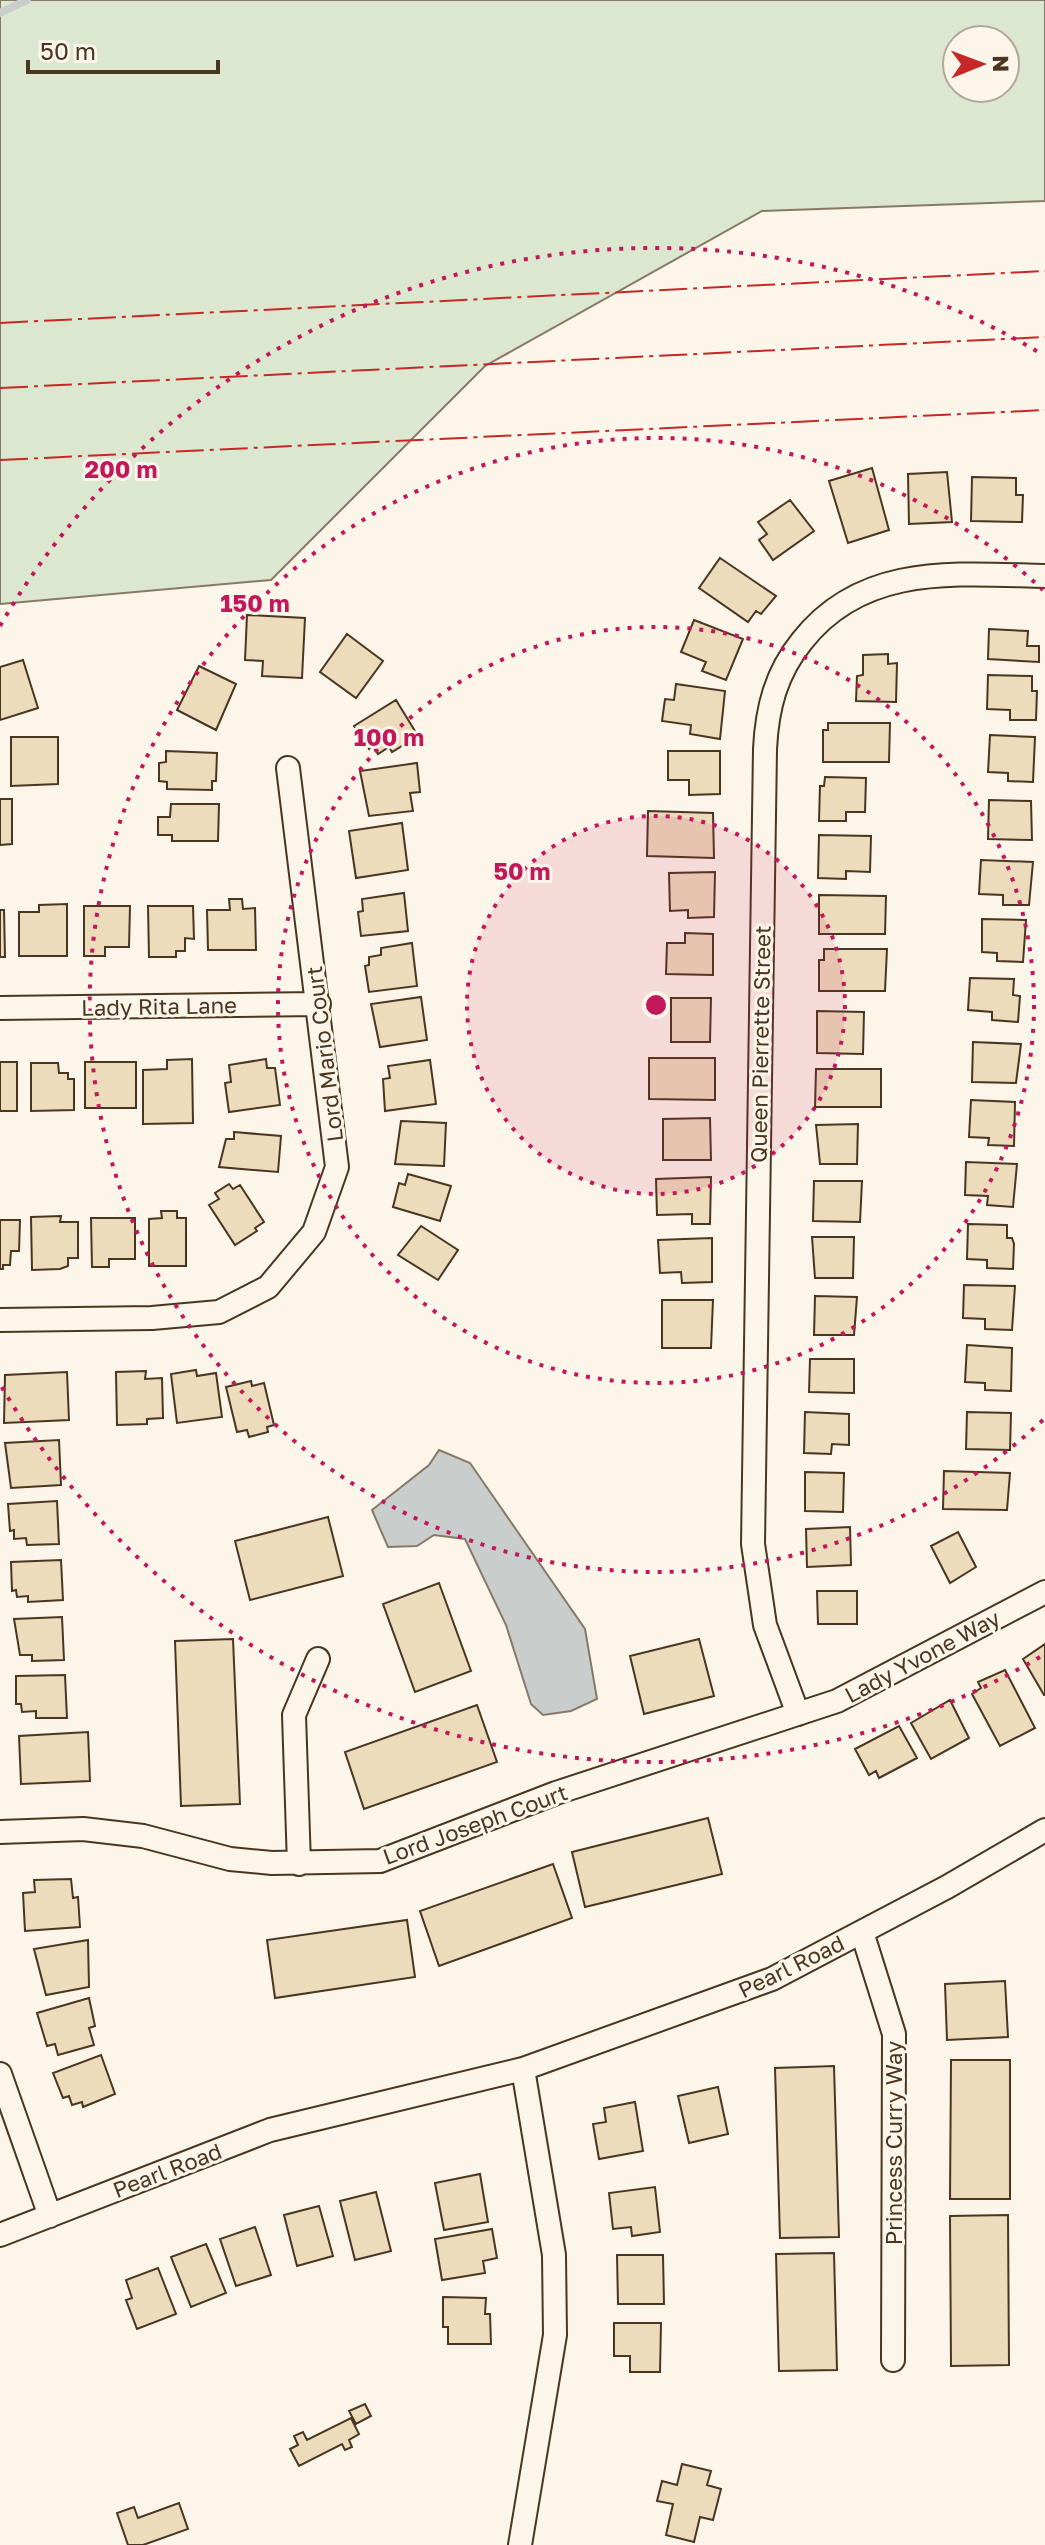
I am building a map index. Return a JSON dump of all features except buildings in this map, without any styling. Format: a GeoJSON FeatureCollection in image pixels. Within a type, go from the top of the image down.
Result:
{"type":"FeatureCollection","features":[{"type":"Feature","properties":{"kind":"street","name":"Queen Pierrette Street"},"geometry":{"type":"LineString","coordinates":[[798,1714],[765,1625],[753,1544],[765,764],[772,695],[783,669],[809,631],[839,604],[857,593],[914,577],[1045,576]]}},
{"type":"Feature","properties":{"kind":"street","name":"Lord Mario Court"},"geometry":{"type":"LineString","coordinates":[[0,1320],[152,1318],[219,1312],[268,1287],[314,1232],[337,1167],[288,768]]}},
{"type":"Feature","properties":{"kind":"street","name":"Lady Rita Lane"},"geometry":{"type":"LineString","coordinates":[[0,1008],[319,1004]]}},
{"type":"Feature","properties":{"kind":"street","name":"Lady Yvone Way"},"geometry":{"type":"LineString","coordinates":[[798,1714],[837,1701],[890,1676],[1045,1592]]}},
{"type":"Feature","properties":{"kind":"street"},"geometry":{"type":"LineString","coordinates":[[299,1864],[294,1715],[318,1659]]}},
{"type":"Feature","properties":{"kind":"street","name":"Lord Joseph Court"},"geometry":{"type":"LineString","coordinates":[[0,1832],[83,1829],[143,1836],[230,1859],[299,1864],[380,1861],[556,1793],[798,1714]]}},
{"type":"Feature","properties":{"kind":"street","name":"Pearl Road"},"geometry":{"type":"LineString","coordinates":[[0,2235],[270,2130],[523,2069],[772,1979],[1045,1830]]}},
{"type":"Feature","properties":{"kind":"street","name":"Princess Curry Way"},"geometry":{"type":"LineString","coordinates":[[862,1932],[894,2034],[893,2360]]}},
{"type":"Feature","properties":{"kind":"street"},"geometry":{"type":"LineString","coordinates":[[520,2545],[555,2335],[554,2255],[523,2069]]}},
{"type":"Feature","properties":{"kind":"street"},"geometry":{"type":"LineString","coordinates":[[0,2074],[50,2216]]}},
{"type":"Feature","properties":{"kind":"green space"},"geometry":{"type":"Polygon","coordinates":[[[0,0],[1045,0],[1045,201],[762,211],[485,366],[271,580],[0,604],[0,0]]]}},
{"type":"Feature","properties":{"kind":"shaded area"},"geometry":{"type":"Polygon","coordinates":[[[439,1450],[470,1463],[585,1629],[597,1699],[571,1711],[543,1715],[531,1704],[506,1625],[465,1539],[434,1535],[417,1546],[388,1547],[372,1510],[429,1465],[439,1450]]]}},
{"type":"Feature","properties":{"kind":"waterway"},"geometry":{"type":"LineString","coordinates":[[0,13],[27,0]]}},
{"type":"Feature","properties":{"kind":"power"},"geometry":{"type":"LineString","coordinates":[[0,323],[1045,271]]}},
{"type":"Feature","properties":{"kind":"power"},"geometry":{"type":"LineString","coordinates":[[0,388],[1045,337]]}},
{"type":"Feature","properties":{"kind":"power"},"geometry":{"type":"LineString","coordinates":[[0,460],[1045,410]]}}]}
